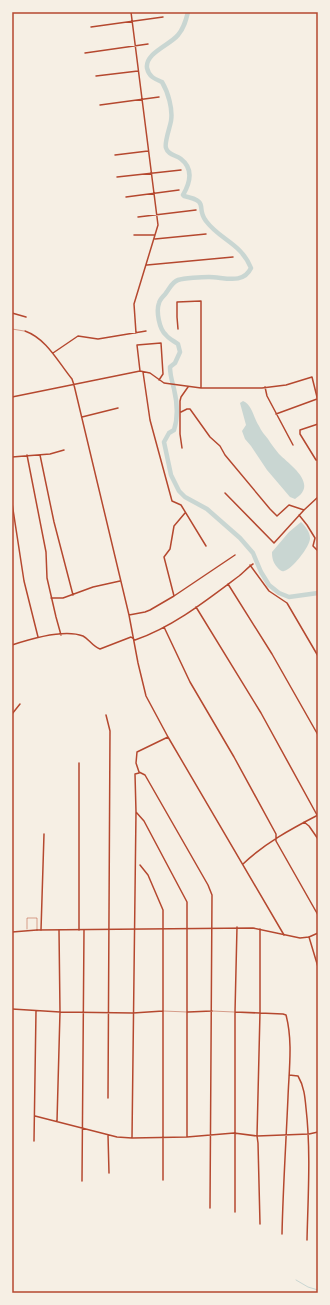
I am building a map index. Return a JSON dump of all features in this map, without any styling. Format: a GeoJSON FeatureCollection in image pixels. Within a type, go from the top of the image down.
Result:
{"type":"FeatureCollection","features":[{"type":"Feature","properties":{"kind":"street"},"geometry":{"type":"LineString","coordinates":[[131,12],[158,225],[134,304],[136,333]]}},
{"type":"Feature","properties":{"kind":"street"},"geometry":{"type":"LineString","coordinates":[[90,27],[164,17]]}},
{"type":"Feature","properties":{"kind":"street"},"geometry":{"type":"LineString","coordinates":[[85,53],[148,44]]}},
{"type":"Feature","properties":{"kind":"street"},"geometry":{"type":"LineString","coordinates":[[96,76],[138,71]]}},
{"type":"Feature","properties":{"kind":"street"},"geometry":{"type":"LineString","coordinates":[[100,105],[159,97]]}},
{"type":"Feature","properties":{"kind":"street"},"geometry":{"type":"LineString","coordinates":[[115,155],[148,151]]}},
{"type":"Feature","properties":{"kind":"street"},"geometry":{"type":"LineString","coordinates":[[117,177],[181,170]]}},
{"type":"Feature","properties":{"kind":"street"},"geometry":{"type":"LineString","coordinates":[[126,197],[179,190]]}},
{"type":"Feature","properties":{"kind":"street"},"geometry":{"type":"LineString","coordinates":[[138,217],[196,210]]}},
{"type":"Feature","properties":{"kind":"street"},"geometry":{"type":"LineString","coordinates":[[154,239],[206,234]]}},
{"type":"Feature","properties":{"kind":"street"},"geometry":{"type":"LineString","coordinates":[[134,236],[155,235]]}},
{"type":"Feature","properties":{"kind":"street"},"geometry":{"type":"LineString","coordinates":[[146,265],[233,257]]}},
{"type":"Feature","properties":{"kind":"street"},"geometry":{"type":"LineString","coordinates":[[178,329],[177,302],[201,301],[201,388]]}},
{"type":"Feature","properties":{"kind":"street"},"geometry":{"type":"LineString","coordinates":[[12,313],[26,317]]}},
{"type":"Feature","properties":{"kind":"street"},"geometry":{"type":"LineString","coordinates":[[25,331],[34,334],[43,341],[72,379],[74,385],[135,640],[144,690],[168,737],[284,935]]}},
{"type":"Feature","properties":{"kind":"street"},"geometry":{"type":"LineString","coordinates":[[53,353],[78,336],[98,339],[146,331]]}},
{"type":"Feature","properties":{"kind":"street"},"geometry":{"type":"LineString","coordinates":[[140,371],[137,345],[161,343],[163,374],[160,380]]}},
{"type":"Feature","properties":{"kind":"street"},"geometry":{"type":"LineString","coordinates":[[12,397],[140,371],[150,373],[164,383],[201,388],[265,387],[286,385],[312,377],[318,400],[276,414]]}},
{"type":"Feature","properties":{"kind":"street"},"geometry":{"type":"LineString","coordinates":[[143,372],[150,420],[172,501],[181,505],[206,546]]}},
{"type":"Feature","properties":{"kind":"street"},"geometry":{"type":"LineString","coordinates":[[182,448],[180,434],[181,397],[188,387]]}},
{"type":"Feature","properties":{"kind":"street"},"geometry":{"type":"LineString","coordinates":[[265,387],[267,396],[293,446]]}},
{"type":"Feature","properties":{"kind":"street"},"geometry":{"type":"LineString","coordinates":[[82,417],[118,408]]}},
{"type":"Feature","properties":{"kind":"street"},"geometry":{"type":"LineString","coordinates":[[181,412],[190,409],[210,438],[220,446],[225,455],[277,516],[289,505],[304,510]]}},
{"type":"Feature","properties":{"kind":"street"},"geometry":{"type":"LineString","coordinates":[[318,424],[300,430],[300,434],[316,460],[318,460]]}},
{"type":"Feature","properties":{"kind":"street"},"geometry":{"type":"LineString","coordinates":[[12,457],[40,455],[64,450]]}},
{"type":"Feature","properties":{"kind":"street"},"geometry":{"type":"LineString","coordinates":[[26,455],[46,552],[47,578],[61,635]]}},
{"type":"Feature","properties":{"kind":"street"},"geometry":{"type":"LineString","coordinates":[[40,455],[54,522],[73,595]]}},
{"type":"Feature","properties":{"kind":"street"},"geometry":{"type":"LineString","coordinates":[[225,493],[274,543],[299,515],[318,497]]}},
{"type":"Feature","properties":{"kind":"street"},"geometry":{"type":"LineString","coordinates":[[12,503],[24,581],[38,637]]}},
{"type":"Feature","properties":{"kind":"street"},"geometry":{"type":"LineString","coordinates":[[174,596],[164,557],[170,549],[174,526],[185,512]]}},
{"type":"Feature","properties":{"kind":"street"},"geometry":{"type":"LineString","coordinates":[[299,515],[315,538],[313,546],[318,551]]}},
{"type":"Feature","properties":{"kind":"street"},"geometry":{"type":"LineString","coordinates":[[129,614],[145,612],[174,596],[235,555]]}},
{"type":"Feature","properties":{"kind":"street"},"geometry":{"type":"LineString","coordinates":[[135,640],[150,635],[196,607],[241,575],[250,565],[253,564]]}},
{"type":"Feature","properties":{"kind":"street"},"geometry":{"type":"LineString","coordinates":[[250,565],[269,591],[287,603],[318,656]]}},
{"type":"Feature","properties":{"kind":"street"},"geometry":{"type":"LineString","coordinates":[[51,598],[63,598],[93,587],[120,581]]}},
{"type":"Feature","properties":{"kind":"street"},"geometry":{"type":"LineString","coordinates":[[228,584],[272,654],[318,736]]}},
{"type":"Feature","properties":{"kind":"street"},"geometry":{"type":"LineString","coordinates":[[196,607],[261,713],[317,815],[276,837],[242,864]]}},
{"type":"Feature","properties":{"kind":"street"},"geometry":{"type":"LineString","coordinates":[[164,627],[190,682],[234,757],[276,834],[276,841],[318,914]]}},
{"type":"Feature","properties":{"kind":"street"},"geometry":{"type":"LineString","coordinates":[[12,645],[38,637],[61,635],[81,635],[94,647],[100,649],[131,636],[135,640]]}},
{"type":"Feature","properties":{"kind":"street"},"geometry":{"type":"LineString","coordinates":[[12,714],[20,704]]}},
{"type":"Feature","properties":{"kind":"street"},"geometry":{"type":"LineString","coordinates":[[106,715],[110,731],[108,1098]]}},
{"type":"Feature","properties":{"kind":"street"},"geometry":{"type":"LineString","coordinates":[[168,737],[137,752],[136,763],[139,772],[145,775],[208,885],[212,895],[210,1208]]}},
{"type":"Feature","properties":{"kind":"street"},"geometry":{"type":"LineString","coordinates":[[79,930],[80,763]]}},
{"type":"Feature","properties":{"kind":"street"},"geometry":{"type":"LineString","coordinates":[[132,1138],[136,812],[135,774],[139,772]]}},
{"type":"Feature","properties":{"kind":"street"},"geometry":{"type":"LineString","coordinates":[[136,812],[144,821],[187,902],[187,1137]]}},
{"type":"Feature","properties":{"kind":"street"},"geometry":{"type":"LineString","coordinates":[[304,822],[309,826],[318,839]]}},
{"type":"Feature","properties":{"kind":"street"},"geometry":{"type":"LineString","coordinates":[[41,930],[44,834]]}},
{"type":"Feature","properties":{"kind":"street"},"geometry":{"type":"LineString","coordinates":[[140,865],[148,875],[163,910],[163,1180]]}},
{"type":"Feature","properties":{"kind":"street"},"geometry":{"type":"LineString","coordinates":[[235,1212],[234,1133],[237,927]]}},
{"type":"Feature","properties":{"kind":"street"},"geometry":{"type":"LineString","coordinates":[[12,932],[37,930],[237,927],[260,929],[294,937],[309,937],[318,933]]}},
{"type":"Feature","properties":{"kind":"street"},"geometry":{"type":"LineString","coordinates":[[260,929],[260,1012],[257,1136],[260,1224]]}},
{"type":"Feature","properties":{"kind":"street"},"geometry":{"type":"LineString","coordinates":[[57,1121],[60,1012],[59,930]]}},
{"type":"Feature","properties":{"kind":"street"},"geometry":{"type":"LineString","coordinates":[[82,1181],[84,930]]}},
{"type":"Feature","properties":{"kind":"street"},"geometry":{"type":"LineString","coordinates":[[309,937],[318,967]]}},
{"type":"Feature","properties":{"kind":"street"},"geometry":{"type":"LineString","coordinates":[[12,1009],[60,1012],[133,1013],[163,1011]]}},
{"type":"Feature","properties":{"kind":"street"},"geometry":{"type":"LineString","coordinates":[[34,1141],[36,1011]]}},
{"type":"Feature","properties":{"kind":"street"},"geometry":{"type":"LineString","coordinates":[[188,1012],[212,1011]]}},
{"type":"Feature","properties":{"kind":"street"},"geometry":{"type":"LineString","coordinates":[[235,1012],[260,1012],[286,1015],[290,1036],[282,1234]]}},
{"type":"Feature","properties":{"kind":"street"},"geometry":{"type":"LineString","coordinates":[[289,1075],[298,1076],[302,1082],[309,1134],[307,1240]]}},
{"type":"Feature","properties":{"kind":"street"},"geometry":{"type":"LineString","coordinates":[[35,1116],[108,1135],[132,1138],[187,1137],[234,1133],[257,1136],[309,1134],[318,1132]]}},
{"type":"Feature","properties":{"kind":"street"},"geometry":{"type":"LineString","coordinates":[[108,1135],[109,1173]]}},
{"type":"Feature","properties":{"kind":"lane"},"geometry":{"type":"LineString","coordinates":[[12,329],[25,331]]}},
{"type":"Feature","properties":{"kind":"lane"},"geometry":{"type":"LineString","coordinates":[[26,931],[27,918],[37,918],[37,930]]}},
{"type":"Feature","properties":{"kind":"lane"},"geometry":{"type":"LineString","coordinates":[[163,1011],[188,1012]]}},
{"type":"Feature","properties":{"kind":"lane"},"geometry":{"type":"LineString","coordinates":[[212,1011],[235,1012]]}},
{"type":"Feature","properties":{"kind":"shaded area"},"geometry":{"type":"Polygon","coordinates":[[[243,401],[249,405],[261,430],[279,454],[300,475],[304,487],[302,493],[295,499],[290,497],[267,470],[245,439],[242,431],[246,425],[240,403],[243,401]]]}},
{"type":"Feature","properties":{"kind":"shaded area"},"geometry":{"type":"Polygon","coordinates":[[[301,522],[308,531],[310,536],[309,541],[296,562],[287,570],[282,571],[275,563],[272,552],[289,532],[301,522]]]}},
{"type":"Feature","properties":{"kind":"waterway"},"geometry":{"type":"LineString","coordinates":[[188,12],[186,21],[178,35],[154,54],[147,63],[149,74],[162,82],[170,101],[171,121],[166,148],[170,154],[181,159],[188,167],[190,176],[183,195],[197,200],[200,203],[203,216],[206,221],[242,253],[251,268],[243,277],[233,279],[206,277],[178,280],[173,284],[158,306],[158,315],[162,329],[170,339],[178,344],[180,352],[175,363],[170,367],[177,415],[174,430],[169,433],[164,442],[171,475],[179,491],[185,497],[207,509],[240,538],[253,553],[261,572],[269,585],[279,593],[289,597],[318,593]]}},
{"type":"Feature","properties":{"kind":"waterway"},"geometry":{"type":"LineString","coordinates":[[296,1280],[308,1287],[318,1290]]}}]}
